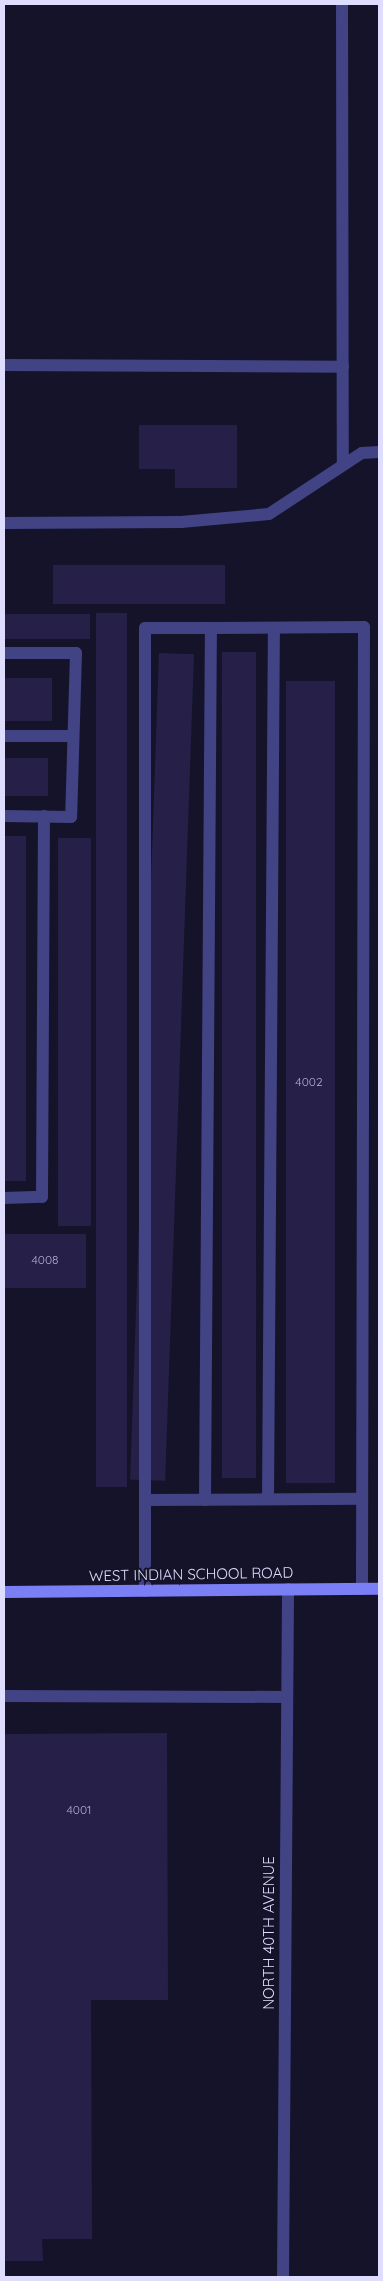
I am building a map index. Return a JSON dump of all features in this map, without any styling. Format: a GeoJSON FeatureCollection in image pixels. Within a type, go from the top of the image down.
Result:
{"type":"FeatureCollection","features":[{"type":"Feature","properties":{"kind":"main road","name":"WEST INDIAN SCHOOL ROAD"},"geometry":{"type":"LineString","coordinates":[[4,1592],[379,1589]]}},
{"type":"Feature","properties":{"kind":"street"},"geometry":{"type":"LineString","coordinates":[[342,4],[343,464]]}},
{"type":"Feature","properties":{"kind":"street"},"geometry":{"type":"LineString","coordinates":[[4,365],[343,367]]}},
{"type":"Feature","properties":{"kind":"street"},"geometry":{"type":"LineString","coordinates":[[4,523],[181,522],[270,514],[362,453],[379,452]]}},
{"type":"Feature","properties":{"kind":"street"},"geometry":{"type":"LineString","coordinates":[[145,1591],[145,628],[364,627],[362,1589]]}},
{"type":"Feature","properties":{"kind":"street"},"geometry":{"type":"LineString","coordinates":[[206,1500],[211,628]]}},
{"type":"Feature","properties":{"kind":"street"},"geometry":{"type":"LineString","coordinates":[[268,1499],[274,628]]}},
{"type":"Feature","properties":{"kind":"street"},"geometry":{"type":"LineString","coordinates":[[4,653],[76,653],[71,817],[4,816]]}},
{"type":"Feature","properties":{"kind":"street"},"geometry":{"type":"LineString","coordinates":[[4,736],[73,736]]}},
{"type":"Feature","properties":{"kind":"street"},"geometry":{"type":"LineString","coordinates":[[4,1198],[42,1197],[44,816]]}},
{"type":"Feature","properties":{"kind":"street"},"geometry":{"type":"LineString","coordinates":[[145,1500],[362,1499]]}},
{"type":"Feature","properties":{"kind":"street","name":"NORTH 40TH AVENUE"},"geometry":{"type":"LineString","coordinates":[[283,2277],[288,1589]]}},
{"type":"Feature","properties":{"kind":"street"},"geometry":{"type":"LineString","coordinates":[[4,1696],[287,1697]]}},
{"type":"Feature","properties":{"kind":"building"},"geometry":{"type":"Polygon","coordinates":[[[139,425],[237,425],[237,488],[175,488],[175,469],[139,469],[139,425]]]}},
{"type":"Feature","properties":{"kind":"building"},"geometry":{"type":"Polygon","coordinates":[[[53,565],[225,565],[225,604],[53,604],[53,565]]]}},
{"type":"Feature","properties":{"kind":"building"},"geometry":{"type":"Polygon","coordinates":[[[96,613],[127,613],[127,1487],[96,1487],[96,613]]]}},
{"type":"Feature","properties":{"kind":"building"},"geometry":{"type":"Polygon","coordinates":[[[4,614],[90,614],[90,639],[4,639],[4,614]]]}},
{"type":"Feature","properties":{"kind":"building"},"geometry":{"type":"Polygon","coordinates":[[[222,652],[256,652],[256,1478],[222,1478],[222,652]]]}},
{"type":"Feature","properties":{"kind":"building"},"geometry":{"type":"Polygon","coordinates":[[[159,653],[194,654],[165,1481],[130,1479],[159,653]]]}},
{"type":"Feature","properties":{"kind":"building"},"geometry":{"type":"Polygon","coordinates":[[[4,678],[52,678],[52,721],[4,721],[4,678]]]}},
{"type":"Feature","properties":{"kind":"building"},"geometry":{"type":"Polygon","coordinates":[[[286,681],[335,681],[335,1483],[286,1483],[286,681]]]}},
{"type":"Feature","properties":{"kind":"building"},"geometry":{"type":"Polygon","coordinates":[[[4,758],[48,758],[48,796],[4,796],[4,758]]]}},
{"type":"Feature","properties":{"kind":"building"},"geometry":{"type":"Polygon","coordinates":[[[4,836],[26,836],[26,1181],[4,1181],[4,836]]]}},
{"type":"Feature","properties":{"kind":"building"},"geometry":{"type":"Polygon","coordinates":[[[58,838],[91,838],[91,1226],[58,1226],[58,838]]]}},
{"type":"Feature","properties":{"kind":"building"},"geometry":{"type":"Polygon","coordinates":[[[4,1234],[86,1234],[86,1288],[4,1288],[4,1234]]]}},
{"type":"Feature","properties":{"kind":"building"},"geometry":{"type":"Polygon","coordinates":[[[167,1733],[168,2000],[91,2000],[92,2239],[42,2239],[43,2261],[4,2261],[4,1734],[167,1733]]]}}]}
